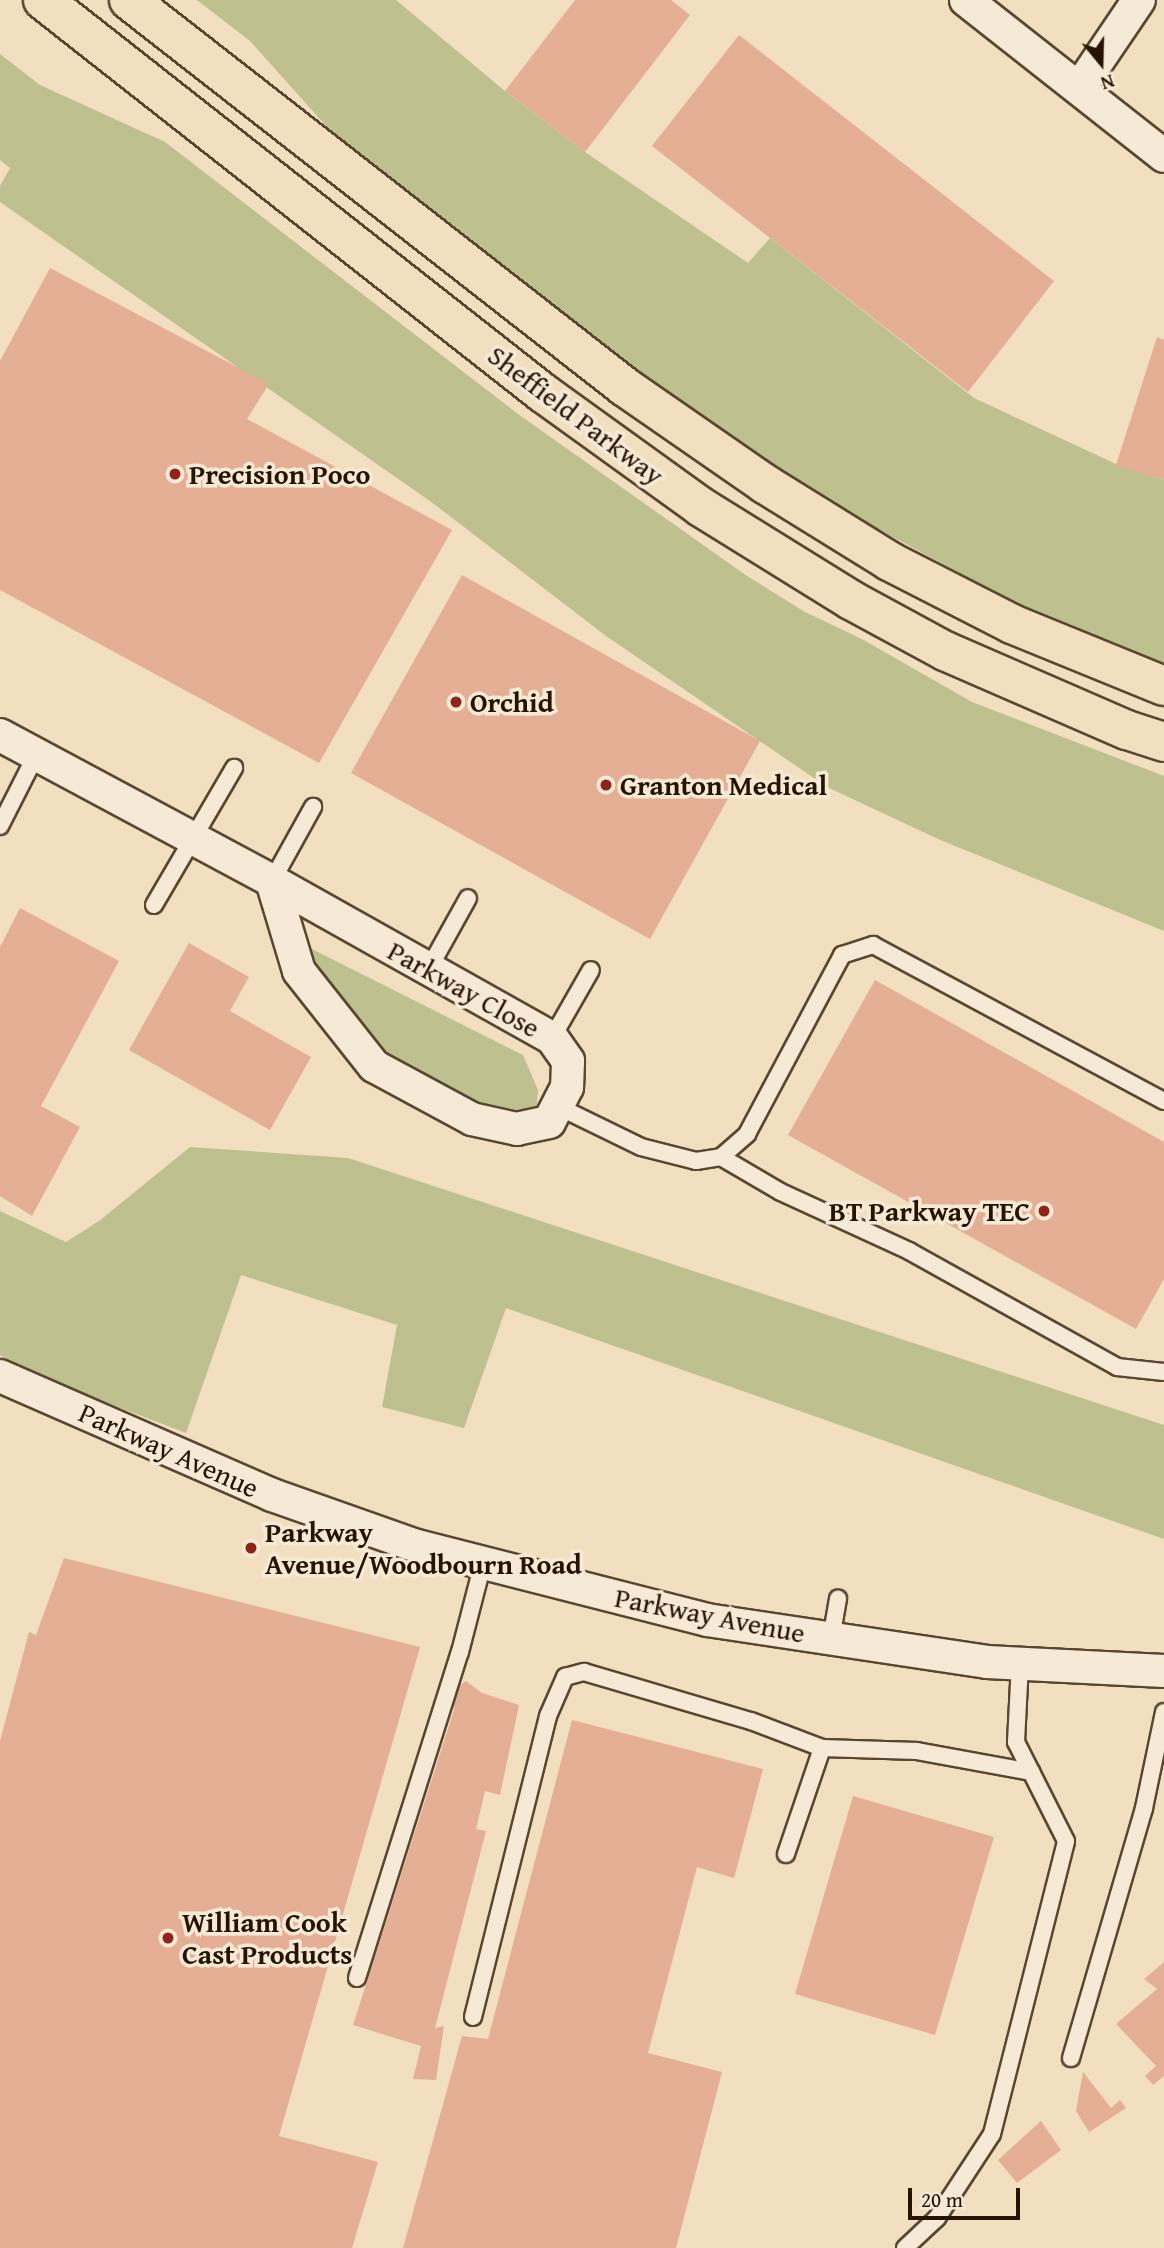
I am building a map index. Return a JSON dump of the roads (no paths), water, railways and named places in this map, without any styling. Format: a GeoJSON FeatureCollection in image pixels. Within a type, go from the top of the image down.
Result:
{"type":"FeatureCollection","features":[{"type":"Feature","properties":{"kind":"highway","name":"Sheffield Parkway"},"geometry":{"type":"LineString","coordinates":[[43,0],[543,393],[701,507],[851,600],[945,650],[1115,725],[1164,742]]}},
{"type":"Feature","properties":{"kind":"highway","name":"Sheffield Parkway"},"geometry":{"type":"LineString","coordinates":[[129,0],[625,387],[765,484],[889,561],[1012,624],[1164,686]]}},
{"type":"Feature","properties":{"kind":"street"},"geometry":{"type":"LineString","coordinates":[[966,0],[1080,87],[1164,156]]}},
{"type":"Feature","properties":{"kind":"street"},"geometry":{"type":"LineString","coordinates":[[1080,87],[1139,0]]}},
{"type":"Feature","properties":{"kind":"street","name":"Parkway Close"},"geometry":{"type":"LineString","coordinates":[[0,735],[272,881],[552,1038],[568,1061],[567,1087],[557,1106]]}},
{"type":"Feature","properties":{"kind":"street"},"geometry":{"type":"LineString","coordinates":[[272,881],[299,971],[374,1066],[472,1119],[517,1129],[549,1122],[557,1106]]}},
{"type":"Feature","properties":{"kind":"street","name":"Parkway Avenue"},"geometry":{"type":"LineString","coordinates":[[0,1376],[272,1495],[417,1546],[707,1620],[987,1662],[1164,1671]]}},
{"type":"Feature","properties":{"kind":"lane"},"geometry":{"type":"LineString","coordinates":[[0,826],[36,755]]}},
{"type":"Feature","properties":{"kind":"lane"},"geometry":{"type":"LineString","coordinates":[[154,905],[194,841],[233,768]]}},
{"type":"Feature","properties":{"kind":"lane"},"geometry":{"type":"LineString","coordinates":[[272,881],[313,807]]}},
{"type":"Feature","properties":{"kind":"lane"},"geometry":{"type":"LineString","coordinates":[[428,970],[468,898]]}},
{"type":"Feature","properties":{"kind":"lane"},"geometry":{"type":"LineString","coordinates":[[557,1106],[641,1147],[696,1161],[721,1157],[747,1134],[842,955],[873,945],[1164,1101]]}},
{"type":"Feature","properties":{"kind":"lane"},"geometry":{"type":"LineString","coordinates":[[552,1038],[591,970]]}},
{"type":"Feature","properties":{"kind":"lane"},"geometry":{"type":"LineString","coordinates":[[721,1157],[781,1192],[909,1251],[1117,1367],[1164,1372]]}},
{"type":"Feature","properties":{"kind":"lane"},"geometry":{"type":"LineString","coordinates":[[357,1978],[460,1652],[483,1563]]}},
{"type":"Feature","properties":{"kind":"lane"},"geometry":{"type":"LineString","coordinates":[[831,1639],[838,1599]]}},
{"type":"Feature","properties":{"kind":"lane"},"geometry":{"type":"LineString","coordinates":[[905,2248],[937,2218],[992,2134],[1066,1842],[1016,1742],[1020,1664]]}},
{"type":"Feature","properties":{"kind":"lane"},"geometry":{"type":"LineString","coordinates":[[473,2017],[548,1716],[565,1677],[584,1672],[751,1721],[822,1748],[918,1751],[1031,1772]]}},
{"type":"Feature","properties":{"kind":"lane"},"geometry":{"type":"LineString","coordinates":[[1071,2058],[1144,1808],[1164,1712]]}},
{"type":"Feature","properties":{"kind":"lane"},"geometry":{"type":"LineString","coordinates":[[786,1854],[822,1748]]}},
{"type":"Feature","properties":{"kind":"place","name":"Precision Poco"},"geometry":{"type":"Point","coordinates":[175,474]}},
{"type":"Feature","properties":{"kind":"place","name":"Orchid"},"geometry":{"type":"Point","coordinates":[456,702]}},
{"type":"Feature","properties":{"kind":"place","name":"Granton Medical"},"geometry":{"type":"Point","coordinates":[606,785]}},
{"type":"Feature","properties":{"kind":"place","name":"BT Parkway TEC"},"geometry":{"type":"Point","coordinates":[1044,1211]}},
{"type":"Feature","properties":{"kind":"place","name":"Parkway Avenue/Woodbourn Road"},"geometry":{"type":"Point","coordinates":[251,1548]}},
{"type":"Feature","properties":{"kind":"place","name":"William Cook Cast Products"},"geometry":{"type":"Point","coordinates":[168,1938]}}]}
